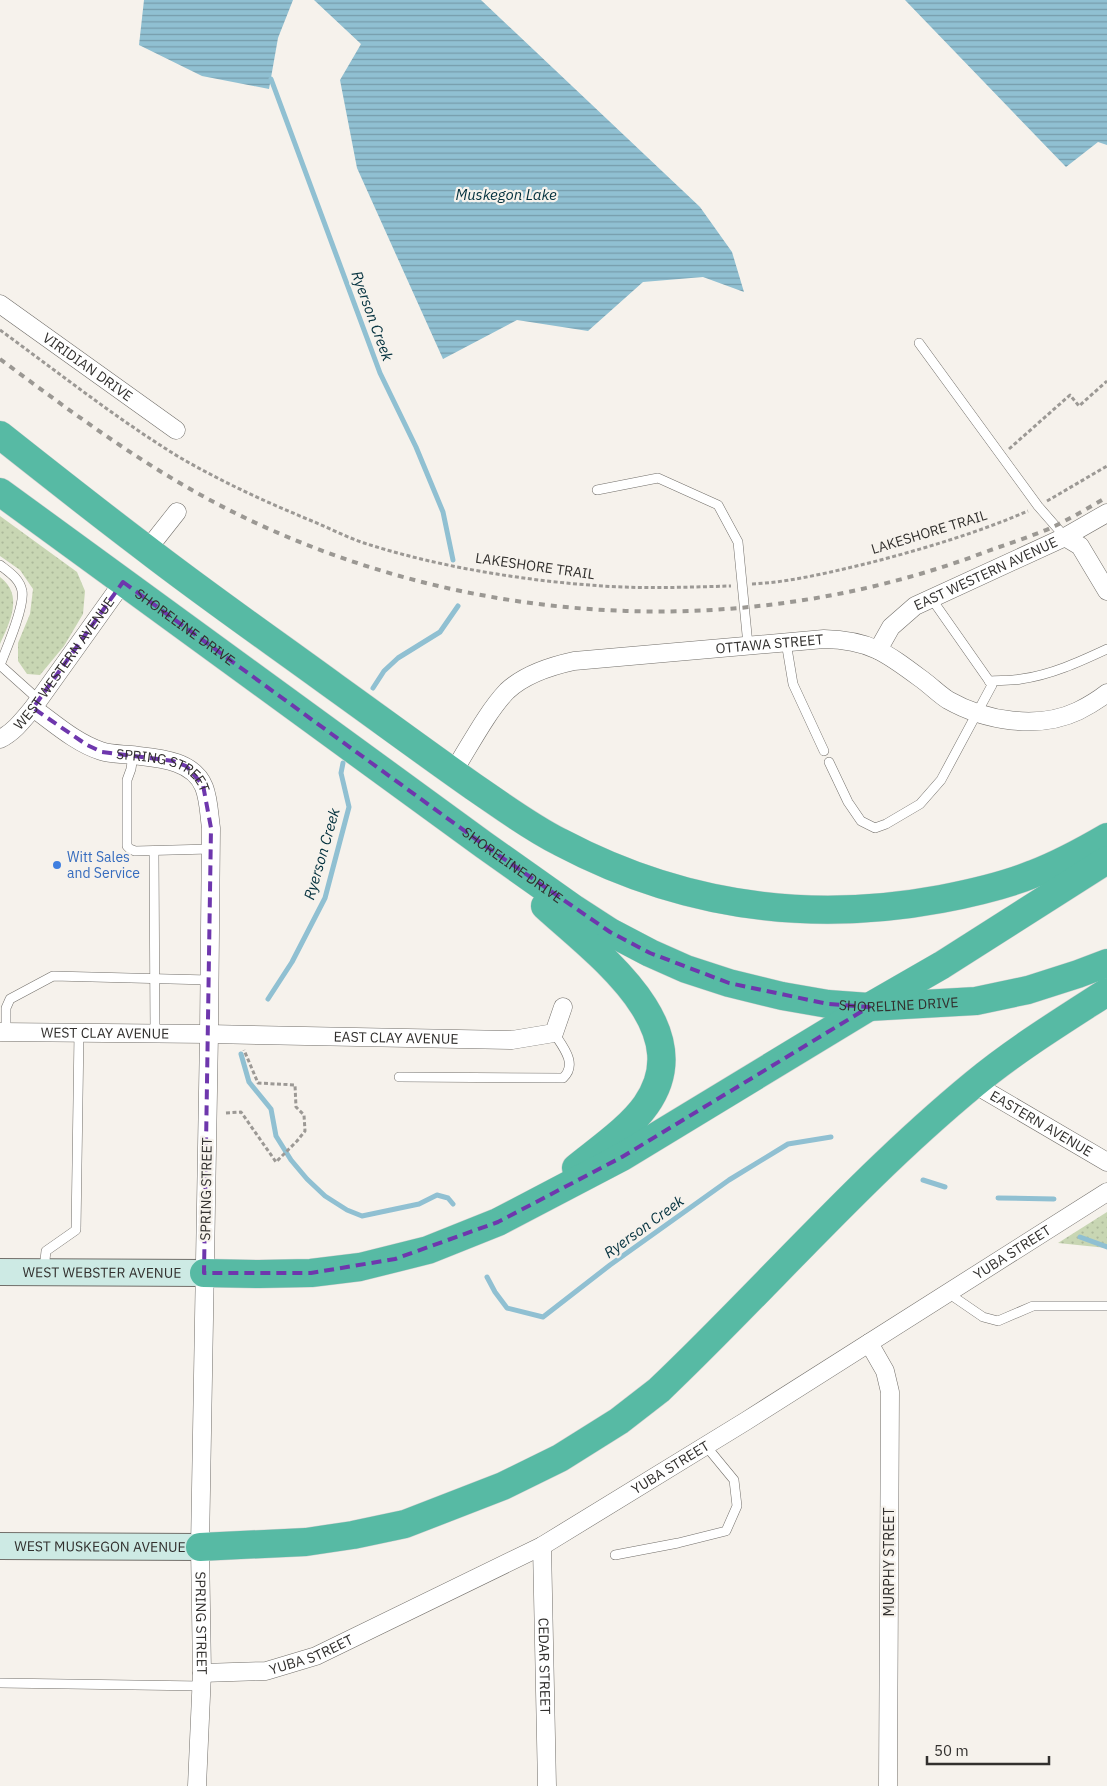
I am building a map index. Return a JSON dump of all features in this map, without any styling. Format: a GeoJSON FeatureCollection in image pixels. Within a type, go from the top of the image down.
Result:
{"type":"FeatureCollection","features":[{"type":"Feature","properties":{"kind":"highway"},"geometry":{"type":"LineString","coordinates":[[0,435],[148,550],[452,772],[556,840],[593,859],[633,876],[671,888],[760,907],[816,911],[864,909],[907,905],[987,889],[1030,876],[1071,858],[1107,837]]}},
{"type":"Feature","properties":{"kind":"highway"},"geometry":{"type":"LineString","coordinates":[[0,450],[53,490],[148,550]]}},
{"type":"Feature","properties":{"kind":"highway","name":"SHORELINE DRIVE"},"geometry":{"type":"LineString","coordinates":[[0,492],[573,908],[610,932],[686,969],[729,984],[782,996],[828,1004],[870,1007],[976,1001],[1028,990],[1107,963]]}},
{"type":"Feature","properties":{"kind":"highway"},"geometry":{"type":"LineString","coordinates":[[209,645],[268,672],[434,792],[442,794],[449,792],[453,787],[452,772]]}},
{"type":"Feature","properties":{"kind":"highway"},"geometry":{"type":"LineString","coordinates":[[484,845],[526,888],[607,962],[633,990],[645,1006],[653,1022],[659,1039],[662,1058],[660,1074],[654,1091],[646,1105],[616,1135],[537,1202]]}},
{"type":"Feature","properties":{"kind":"highway"},"geometry":{"type":"LineString","coordinates":[[204,1273],[259,1274],[311,1272],[368,1265],[428,1250],[498,1222],[622,1157],[942,965],[1107,860]]}},
{"type":"Feature","properties":{"kind":"highway"},"geometry":{"type":"LineString","coordinates":[[200,1547],[306,1542],[353,1535],[405,1524],[496,1489],[560,1458],[619,1421],[660,1390],[886,1163],[974,1084],[1026,1046],[1107,992]]}},
{"type":"Feature","properties":{"kind":"main road","name":"WEST WEBSTER AVENUE"},"geometry":{"type":"LineString","coordinates":[[0,1272],[204,1273]]}},
{"type":"Feature","properties":{"kind":"main road","name":"WEST MUSKEGON AVENUE"},"geometry":{"type":"LineString","coordinates":[[0,1546],[200,1547]]}},
{"type":"Feature","properties":{"kind":"street","name":"VIRIDIAN DRIVE"},"geometry":{"type":"LineString","coordinates":[[0,304],[176,430]]}},
{"type":"Feature","properties":{"kind":"street"},"geometry":{"type":"LineString","coordinates":[[148,550],[177,512]]}},
{"type":"Feature","properties":{"kind":"street","name":"EAST WESTERN AVENUE"},"geometry":{"type":"LineString","coordinates":[[878,650],[891,627],[915,606],[1064,537],[1107,513]]}},
{"type":"Feature","properties":{"kind":"street"},"geometry":{"type":"LineString","coordinates":[[1064,537],[1080,546],[1107,591]]}},
{"type":"Feature","properties":{"kind":"street","name":"WEST WESTERN AVENUE"},"geometry":{"type":"LineString","coordinates":[[0,738],[7,735],[36,704],[123,582]]}},
{"type":"Feature","properties":{"kind":"street","name":"OTTAWA STREET"},"geometry":{"type":"LineString","coordinates":[[452,772],[493,710],[508,691],[539,671],[574,661],[786,642],[844,639],[860,642],[894,659],[948,699],[979,712],[1016,720],[1041,722],[1076,712],[1107,693]]}},
{"type":"Feature","properties":{"kind":"street","name":"SPRING STREET"},"geometry":{"type":"LineString","coordinates":[[36,704],[87,746],[102,752],[172,761],[186,766],[204,785],[208,801],[210,980],[200,1547],[202,1679],[197,1786]]}},
{"type":"Feature","properties":{"kind":"street"},"geometry":{"type":"LineString","coordinates":[[554,1034],[563,1007]]}},
{"type":"Feature","properties":{"kind":"street","name":"WEST CLAY AVENUE"},"geometry":{"type":"LineString","coordinates":[[3,1032],[209,1034]]}},
{"type":"Feature","properties":{"kind":"street","name":"EAST CLAY AVENUE"},"geometry":{"type":"LineString","coordinates":[[209,1034],[512,1040],[554,1034]]}},
{"type":"Feature","properties":{"kind":"street","name":"EASTERN AVENUE"},"geometry":{"type":"LineString","coordinates":[[974,1084],[1107,1162]]}},
{"type":"Feature","properties":{"kind":"street","name":"YUBA STREET"},"geometry":{"type":"LineString","coordinates":[[202,1679],[266,1671],[316,1656],[542,1546],[869,1344],[1107,1192]]}},
{"type":"Feature","properties":{"kind":"street","name":"MURPHY STREET"},"geometry":{"type":"LineString","coordinates":[[869,1344],[885,1371],[890,1392],[888,1786]]}},
{"type":"Feature","properties":{"kind":"street","name":"CEDAR STREET"},"geometry":{"type":"LineString","coordinates":[[542,1546],[547,1786]]}},
{"type":"Feature","properties":{"kind":"lane"},"geometry":{"type":"LineString","coordinates":[[919,343],[1038,506],[1064,537]]}},
{"type":"Feature","properties":{"kind":"lane"},"geometry":{"type":"LineString","coordinates":[[597,490],[658,478],[718,505],[738,542],[748,646]]}},
{"type":"Feature","properties":{"kind":"lane"},"geometry":{"type":"LineString","coordinates":[[0,565],[15,576],[22,591],[20,607],[0,666],[36,704]]}},
{"type":"Feature","properties":{"kind":"lane"},"geometry":{"type":"LineString","coordinates":[[829,762],[848,802],[861,820],[875,828],[920,804],[941,780],[992,685],[931,598]]}},
{"type":"Feature","properties":{"kind":"lane"},"geometry":{"type":"LineString","coordinates":[[786,642],[793,684],[824,751]]}},
{"type":"Feature","properties":{"kind":"lane"},"geometry":{"type":"LineString","coordinates":[[989,681],[1020,679],[1038,675],[1071,666],[1107,649]]}},
{"type":"Feature","properties":{"kind":"lane"},"geometry":{"type":"LineString","coordinates":[[133,755],[127,780],[127,846],[136,851],[210,849]]}},
{"type":"Feature","properties":{"kind":"lane"},"geometry":{"type":"LineString","coordinates":[[154,851],[154,1033]]}},
{"type":"Feature","properties":{"kind":"lane"},"geometry":{"type":"LineString","coordinates":[[3,1032],[6,1008],[10,999],[53,976],[210,980]]}},
{"type":"Feature","properties":{"kind":"lane"},"geometry":{"type":"LineString","coordinates":[[44,1272],[46,1251],[76,1230],[79,1033]]}},
{"type":"Feature","properties":{"kind":"lane"},"geometry":{"type":"LineString","coordinates":[[399,1077],[563,1078],[568,1074],[570,1067],[569,1057],[554,1034]]}},
{"type":"Feature","properties":{"kind":"lane"},"geometry":{"type":"LineString","coordinates":[[948,1294],[983,1317],[998,1321],[1033,1306],[1107,1306]]}},
{"type":"Feature","properties":{"kind":"lane"},"geometry":{"type":"LineString","coordinates":[[615,1555],[678,1543],[726,1531],[737,1506],[734,1480],[706,1446]]}},
{"type":"Feature","properties":{"kind":"lane"},"geometry":{"type":"LineString","coordinates":[[0,1683],[202,1679]]}},
{"type":"Feature","properties":{"kind":"path","name":"LAKESHORE TRAIL"},"geometry":{"type":"LineString","coordinates":[[0,330],[151,440],[215,477],[265,502],[363,542],[414,556],[486,572],[540,580],[604,586],[656,588],[742,585],[829,573],[943,542],[1038,506],[1107,466]]}},
{"type":"Feature","properties":{"kind":"path"},"geometry":{"type":"LineString","coordinates":[[1001,456],[1070,396],[1079,406],[1107,381]]}},
{"type":"Feature","properties":{"kind":"path"},"geometry":{"type":"LineString","coordinates":[[226,1113],[241,1112],[276,1162],[297,1142],[305,1131],[304,1115],[296,1107],[295,1085],[258,1083],[244,1050]]}},
{"type":"Feature","properties":{"kind":"highlighted area"},"geometry":{"type":"Polygon","coordinates":[[[123,582],[484,845],[610,932],[650,953],[729,983],[828,1004],[869,1007],[622,1157],[498,1222],[395,1259],[311,1273],[204,1273],[211,828],[203,785],[186,766],[173,761],[102,752],[87,745],[33,708],[123,582]]]}},
{"type":"Feature","properties":{"kind":"green space"},"geometry":{"type":"Polygon","coordinates":[[[0,516],[77,572],[85,591],[83,614],[64,646],[40,675],[27,674],[18,661],[18,643],[30,614],[33,589],[20,570],[0,556],[0,516]]]}},
{"type":"Feature","properties":{"kind":"green space"},"geometry":{"type":"Polygon","coordinates":[[[0,577],[12,592],[13,609],[8,627],[0,644],[0,577]]]}},
{"type":"Feature","properties":{"kind":"green space"},"geometry":{"type":"Polygon","coordinates":[[[1107,1212],[1107,1248],[1058,1243],[1107,1212]]]}},
{"type":"Feature","properties":{"kind":"water"},"geometry":{"type":"Polygon","coordinates":[[[144,0],[293,0],[278,38],[269,89],[202,76],[139,45],[144,0]]]}},
{"type":"Feature","properties":{"kind":"water","name":"Muskegon Lake"},"geometry":{"type":"Polygon","coordinates":[[[314,0],[481,0],[700,207],[732,252],[744,292],[703,277],[643,282],[588,331],[517,320],[443,359],[357,168],[340,80],[361,44],[314,0]]]}},
{"type":"Feature","properties":{"kind":"water"},"geometry":{"type":"Polygon","coordinates":[[[905,0],[1107,0],[1107,145],[1098,142],[1066,167],[905,0]]]}},
{"type":"Feature","properties":{"kind":"waterway","name":"Ryerson Creek"},"geometry":{"type":"LineString","coordinates":[[271,79],[380,373],[416,447],[443,512],[453,560]]}},
{"type":"Feature","properties":{"kind":"waterway","name":"Ryerson Creek"},"geometry":{"type":"LineString","coordinates":[[373,688],[384,671],[398,658],[440,632],[458,606]]}},
{"type":"Feature","properties":{"kind":"waterway","name":"Ryerson Creek"},"geometry":{"type":"LineString","coordinates":[[268,999],[292,962],[325,898],[349,807],[341,773],[343,763]]}},
{"type":"Feature","properties":{"kind":"waterway","name":"Ryerson Creek"},"geometry":{"type":"LineString","coordinates":[[241,1054],[249,1082],[271,1109],[276,1136],[291,1160],[325,1196],[347,1210],[362,1216],[419,1204],[437,1195],[448,1198],[453,1204]]}},
{"type":"Feature","properties":{"kind":"waterway","name":"Ryerson Creek"},"geometry":{"type":"LineString","coordinates":[[487,1277],[507,1308],[543,1317],[610,1265],[729,1180],[788,1144],[831,1137]]}},
{"type":"Feature","properties":{"kind":"waterway","name":"Ryerson Creek"},"geometry":{"type":"LineString","coordinates":[[923,1180],[945,1187]]}},
{"type":"Feature","properties":{"kind":"waterway","name":"Ryerson Creek"},"geometry":{"type":"LineString","coordinates":[[998,1198],[1054,1199]]}},
{"type":"Feature","properties":{"kind":"waterway","name":"Ryerson Creek"},"geometry":{"type":"LineString","coordinates":[[1080,1237],[1107,1247]]}},
{"type":"Feature","properties":{"kind":"railway"},"geometry":{"type":"LineString","coordinates":[[0,359],[140,459],[229,510],[319,549],[412,579],[508,600],[604,610],[702,610],[799,601],[894,581],[988,551],[1055,526],[1107,497]]}},
{"type":"Feature","properties":{"kind":"place","name":"Witt Sales and Service"},"geometry":{"type":"Point","coordinates":[57,865]}}]}
